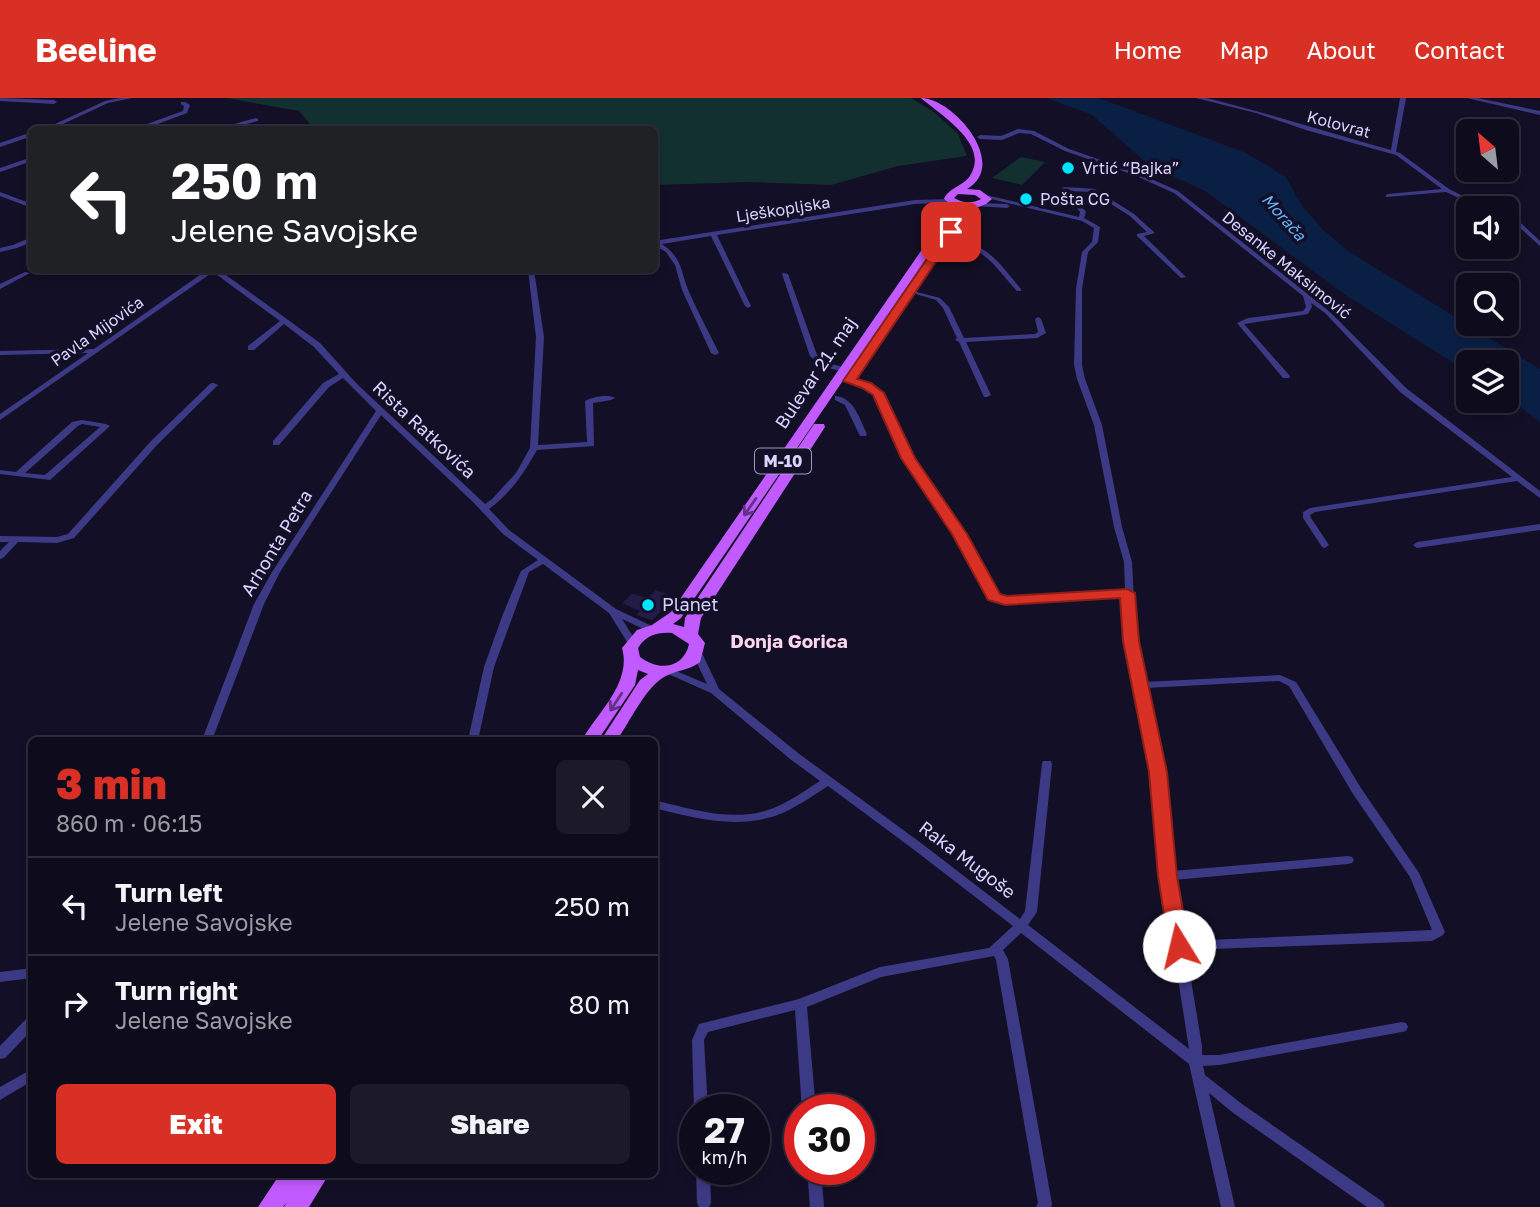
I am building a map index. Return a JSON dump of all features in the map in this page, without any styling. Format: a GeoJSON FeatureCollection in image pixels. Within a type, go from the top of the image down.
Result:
{"type":"FeatureCollection","features":[{"type":"Feature","properties":{"kind":"main road","name":"Bulevar 21. maj"},"geometry":{"type":"LineString","coordinates":[[690,635],[693,618],[838,398],[847,376],[953,212],[954,197],[976,176],[979,163],[975,144],[954,117],[925,98]]}},
{"type":"Feature","properties":{"kind":"main road"},"geometry":{"type":"LineString","coordinates":[[935,98],[962,115],[980,137],[989,158],[984,196],[954,197]]}},
{"type":"Feature","properties":{"kind":"main road","name":"Bulevar 21. maj"},"geometry":{"type":"LineString","coordinates":[[632,651],[654,629],[676,615],[947,238],[975,205],[985,202],[984,196]]}},
{"type":"Feature","properties":{"kind":"main road"},"geometry":{"type":"LineString","coordinates":[[954,197],[975,205]]}},
{"type":"Feature","properties":{"kind":"main road"},"geometry":{"type":"LineString","coordinates":[[611,737],[646,684],[665,671],[684,666],[697,653],[697,643],[690,635],[674,629],[654,629]]}},
{"type":"Feature","properties":{"kind":"main road"},"geometry":{"type":"LineString","coordinates":[[632,651],[644,668],[665,671]]}},
{"type":"Feature","properties":{"kind":"main road"},"geometry":{"type":"LineString","coordinates":[[592,737],[628,682],[632,651]]}},
{"type":"Feature","properties":{"kind":"main road"},"geometry":{"type":"LineString","coordinates":[[270,1207],[290,1178]]}},
{"type":"Feature","properties":{"kind":"main road"},"geometry":{"type":"LineString","coordinates":[[296,1207],[315,1178]]}},
{"type":"Feature","properties":{"kind":"street"},"geometry":{"type":"LineString","coordinates":[[53,126],[107,102],[129,98]]}},
{"type":"Feature","properties":{"kind":"street","name":"Kolovrat"},"geometry":{"type":"LineString","coordinates":[[1199,98],[1258,112],[1393,152],[1459,196]]}},
{"type":"Feature","properties":{"kind":"street"},"geometry":{"type":"LineString","coordinates":[[1393,152],[1403,98]]}},
{"type":"Feature","properties":{"kind":"street"},"geometry":{"type":"LineString","coordinates":[[1470,98],[1540,113]]}},
{"type":"Feature","properties":{"kind":"street"},"geometry":{"type":"LineString","coordinates":[[0,99],[54,102]]}},
{"type":"Feature","properties":{"kind":"street"},"geometry":{"type":"LineString","coordinates":[[145,126],[185,112],[187,105],[183,103]]}},
{"type":"Feature","properties":{"kind":"street"},"geometry":{"type":"LineString","coordinates":[[231,126],[256,120]]}},
{"type":"Feature","properties":{"kind":"street"},"geometry":{"type":"LineString","coordinates":[[149,125],[153,126]]}},
{"type":"Feature","properties":{"kind":"street","name":"Desanke Maksimović"},"geometry":{"type":"LineString","coordinates":[[980,137],[1002,138],[1018,131],[1032,132],[1067,149],[1170,188],[1338,322],[1403,390],[1540,495]]}},
{"type":"Feature","properties":{"kind":"street"},"geometry":{"type":"LineString","coordinates":[[0,145],[28,135]]}},
{"type":"Feature","properties":{"kind":"street"},"geometry":{"type":"LineString","coordinates":[[0,170],[28,160]]}},
{"type":"Feature","properties":{"kind":"street"},"geometry":{"type":"LineString","coordinates":[[1081,219],[1084,214],[1064,189],[1091,189],[1132,215],[1151,232],[1140,236],[1183,276]]}},
{"type":"Feature","properties":{"kind":"street"},"geometry":{"type":"LineString","coordinates":[[1388,197],[1447,190]]}},
{"type":"Feature","properties":{"kind":"street"},"geometry":{"type":"LineString","coordinates":[[1,195],[28,203]]}},
{"type":"Feature","properties":{"kind":"street"},"geometry":{"type":"LineString","coordinates":[[984,196],[1081,219],[1097,229],[1094,243],[1085,252],[1079,289],[1078,365],[1098,425],[1118,527],[1128,562],[1127,593],[1131,641],[1158,772],[1168,876],[1196,1046],[1195,1061],[1228,1207]]}},
{"type":"Feature","properties":{"kind":"street","name":"Lješkopljska"},"geometry":{"type":"LineString","coordinates":[[658,243],[954,197]]}},
{"type":"Feature","properties":{"kind":"street"},"geometry":{"type":"LineString","coordinates":[[975,205],[1025,207]]}},
{"type":"Feature","properties":{"kind":"street"},"geometry":{"type":"LineString","coordinates":[[1519,226],[1540,244]]}},
{"type":"Feature","properties":{"kind":"street"},"geometry":{"type":"LineString","coordinates":[[713,234],[748,306]]}},
{"type":"Feature","properties":{"kind":"street"},"geometry":{"type":"LineString","coordinates":[[1531,235],[1540,235]]}},
{"type":"Feature","properties":{"kind":"street"},"geometry":{"type":"LineString","coordinates":[[947,238],[965,240],[981,247],[1019,290]]}},
{"type":"Feature","properties":{"kind":"street"},"geometry":{"type":"LineString","coordinates":[[0,250],[28,241]]}},
{"type":"Feature","properties":{"kind":"street"},"geometry":{"type":"LineString","coordinates":[[658,244],[668,251],[678,265],[685,290],[715,353]]}},
{"type":"Feature","properties":{"kind":"street"},"geometry":{"type":"LineString","coordinates":[[0,287],[27,273]]}},
{"type":"Feature","properties":{"kind":"street","name":"Pavla Mijovića"},"geometry":{"type":"LineString","coordinates":[[0,418],[209,273]]}},
{"type":"Feature","properties":{"kind":"street","name":"Rista Ratkovića"},"geometry":{"type":"LineString","coordinates":[[217,273],[317,345],[343,375],[502,528],[613,611],[654,629]]}},
{"type":"Feature","properties":{"kind":"street"},"geometry":{"type":"LineString","coordinates":[[484,509],[520,474],[534,449],[540,337],[531,273]]}},
{"type":"Feature","properties":{"kind":"street"},"geometry":{"type":"LineString","coordinates":[[785,274],[814,356],[825,365],[878,393],[908,458],[964,541],[994,597],[1005,601],[1127,593]]}},
{"type":"Feature","properties":{"kind":"street"},"geometry":{"type":"LineString","coordinates":[[911,291],[934,297],[943,303],[987,395]]}},
{"type":"Feature","properties":{"kind":"street"},"geometry":{"type":"LineString","coordinates":[[1286,376],[1240,323],[1306,313],[1309,307],[1306,295]]}},
{"type":"Feature","properties":{"kind":"street"},"geometry":{"type":"LineString","coordinates":[[959,340],[1037,336],[1042,333],[1038,319]]}},
{"type":"Feature","properties":{"kind":"street"},"geometry":{"type":"LineString","coordinates":[[251,348],[284,321]]}},
{"type":"Feature","properties":{"kind":"street"},"geometry":{"type":"LineString","coordinates":[[0,354],[93,351]]}},
{"type":"Feature","properties":{"kind":"street"},"geometry":{"type":"LineString","coordinates":[[275,443],[326,385],[343,375]]}},
{"type":"Feature","properties":{"kind":"street"},"geometry":{"type":"LineString","coordinates":[[0,539],[57,540],[75,533],[154,443],[214,385]]}},
{"type":"Feature","properties":{"kind":"street"},"geometry":{"type":"LineString","coordinates":[[534,449],[591,444],[589,401],[611,398]]}},
{"type":"Feature","properties":{"kind":"street"},"geometry":{"type":"LineString","coordinates":[[838,398],[848,404],[863,434]]}},
{"type":"Feature","properties":{"kind":"street","name":"Arhonta Petra"},"geometry":{"type":"LineString","coordinates":[[208,737],[258,604],[380,411]]}},
{"type":"Feature","properties":{"kind":"street"},"geometry":{"type":"LineString","coordinates":[[0,472],[18,475],[47,478],[106,426],[82,422],[75,424],[18,475]]}},
{"type":"Feature","properties":{"kind":"street"},"geometry":{"type":"LineString","coordinates":[[1325,545],[1307,518],[1306,514],[1314,510],[1516,479]]}},
{"type":"Feature","properties":{"kind":"street"},"geometry":{"type":"LineString","coordinates":[[1417,545],[1540,527]]}},
{"type":"Feature","properties":{"kind":"street"},"geometry":{"type":"LineString","coordinates":[[0,556],[16,539]]}},
{"type":"Feature","properties":{"kind":"street"},"geometry":{"type":"LineString","coordinates":[[474,737],[489,667],[508,614],[525,571],[542,560]]}},
{"type":"Feature","properties":{"kind":"street","name":"Rista Ratkovića"},"geometry":{"type":"LineString","coordinates":[[613,611],[632,651]]}},
{"type":"Feature","properties":{"kind":"street","name":"Raka Mugoše"},"geometry":{"type":"LineString","coordinates":[[697,653],[715,691]]}},
{"type":"Feature","properties":{"kind":"street","name":"Raka Mugoše"},"geometry":{"type":"LineString","coordinates":[[665,671],[715,691],[828,781],[1022,926],[1195,1061]]}},
{"type":"Feature","properties":{"kind":"street"},"geometry":{"type":"LineString","coordinates":[[1141,685],[1280,678],[1297,688],[1357,791],[1415,876],[1439,932],[1432,936],[1179,946]]}},
{"type":"Feature","properties":{"kind":"street"},"geometry":{"type":"LineString","coordinates":[[701,1094],[699,1032],[703,1028],[801,1004],[880,972],[997,951],[1022,926],[1031,912],[1047,764]]}},
{"type":"Feature","properties":{"kind":"street"},"geometry":{"type":"LineString","coordinates":[[658,805],[720,818],[743,818],[771,813],[828,781]]}},
{"type":"Feature","properties":{"kind":"street"},"geometry":{"type":"LineString","coordinates":[[1168,876],[1348,860]]}},
{"type":"Feature","properties":{"kind":"street"},"geometry":{"type":"LineString","coordinates":[[997,951],[1002,959],[1045,1204],[1043,1207]]}},
{"type":"Feature","properties":{"kind":"street"},"geometry":{"type":"LineString","coordinates":[[0,977],[28,974]]}},
{"type":"Feature","properties":{"kind":"street"},"geometry":{"type":"LineString","coordinates":[[801,1004],[808,1094]]}},
{"type":"Feature","properties":{"kind":"street"},"geometry":{"type":"LineString","coordinates":[[0,1054],[28,1025]]}},
{"type":"Feature","properties":{"kind":"street"},"geometry":{"type":"LineString","coordinates":[[1195,1061],[1219,1060],[1402,1027]]}},
{"type":"Feature","properties":{"kind":"street"},"geometry":{"type":"LineString","coordinates":[[0,1094],[28,1076]]}},
{"type":"Feature","properties":{"kind":"street"},"geometry":{"type":"LineString","coordinates":[[1199,1078],[1246,1115],[1378,1207]]}},
{"type":"Feature","properties":{"kind":"street"},"geometry":{"type":"LineString","coordinates":[[703,1185],[704,1203]]}},
{"type":"Feature","properties":{"kind":"street"},"geometry":{"type":"LineString","coordinates":[[815,1185],[817,1207]]}},
{"type":"Feature","properties":{"kind":"green space"},"geometry":{"type":"Polygon","coordinates":[[[226,98],[911,98],[934,112],[958,134],[967,156],[898,166],[831,185],[749,182],[658,185],[658,126],[312,126],[299,111],[226,98]]]}},
{"type":"Feature","properties":{"kind":"green space"},"geometry":{"type":"Polygon","coordinates":[[[1021,157],[1045,162],[1022,185],[992,178],[1021,157]]]}},
{"type":"Feature","properties":{"kind":"water","name":"Morača"},"geometry":{"type":"Polygon","coordinates":[[[1047,98],[1099,98],[1246,153],[1286,177],[1300,203],[1323,230],[1348,251],[1456,317],[1456,336],[1486,336],[1509,350],[1456,350],[1456,364],[1344,294],[1205,191],[1149,165],[1092,115],[1047,98]]]}},
{"type":"Feature","properties":{"kind":"water"},"geometry":{"type":"Polygon","coordinates":[[[1519,356],[1540,369],[1540,422],[1519,406],[1519,356]]]}},
{"type":"Feature","properties":{"kind":"building","name":"Planet"},"geometry":{"type":"Polygon","coordinates":[[[656,590],[676,598],[652,620],[636,615],[640,611],[622,603],[632,594],[648,598],[656,590]]]}},
{"type":"Feature","properties":{"kind":"place","name":"Vrtić “Bajka”"},"geometry":{"type":"Point","coordinates":[1068,168]}},
{"type":"Feature","properties":{"kind":"place","name":"Pošta CG"},"geometry":{"type":"Point","coordinates":[1026,199]}},
{"type":"Feature","properties":{"kind":"place","name":"Planet"},"geometry":{"type":"Point","coordinates":[648,605]}},
{"type":"Feature","properties":{"kind":"district","name":"Donja Gorica"},"geometry":{"type":"Point","coordinates":[789,641]}},
{"type":"Feature","properties":{"kind":"route"},"geometry":{"type":"LineString","coordinates":[[951,232],[849,381],[867,385],[878,393],[902,448],[935,501],[960,534],[994,597],[1005,601],[1127,593],[1131,641],[1151,727],[1158,772],[1168,876],[1179,946]]}}]}
